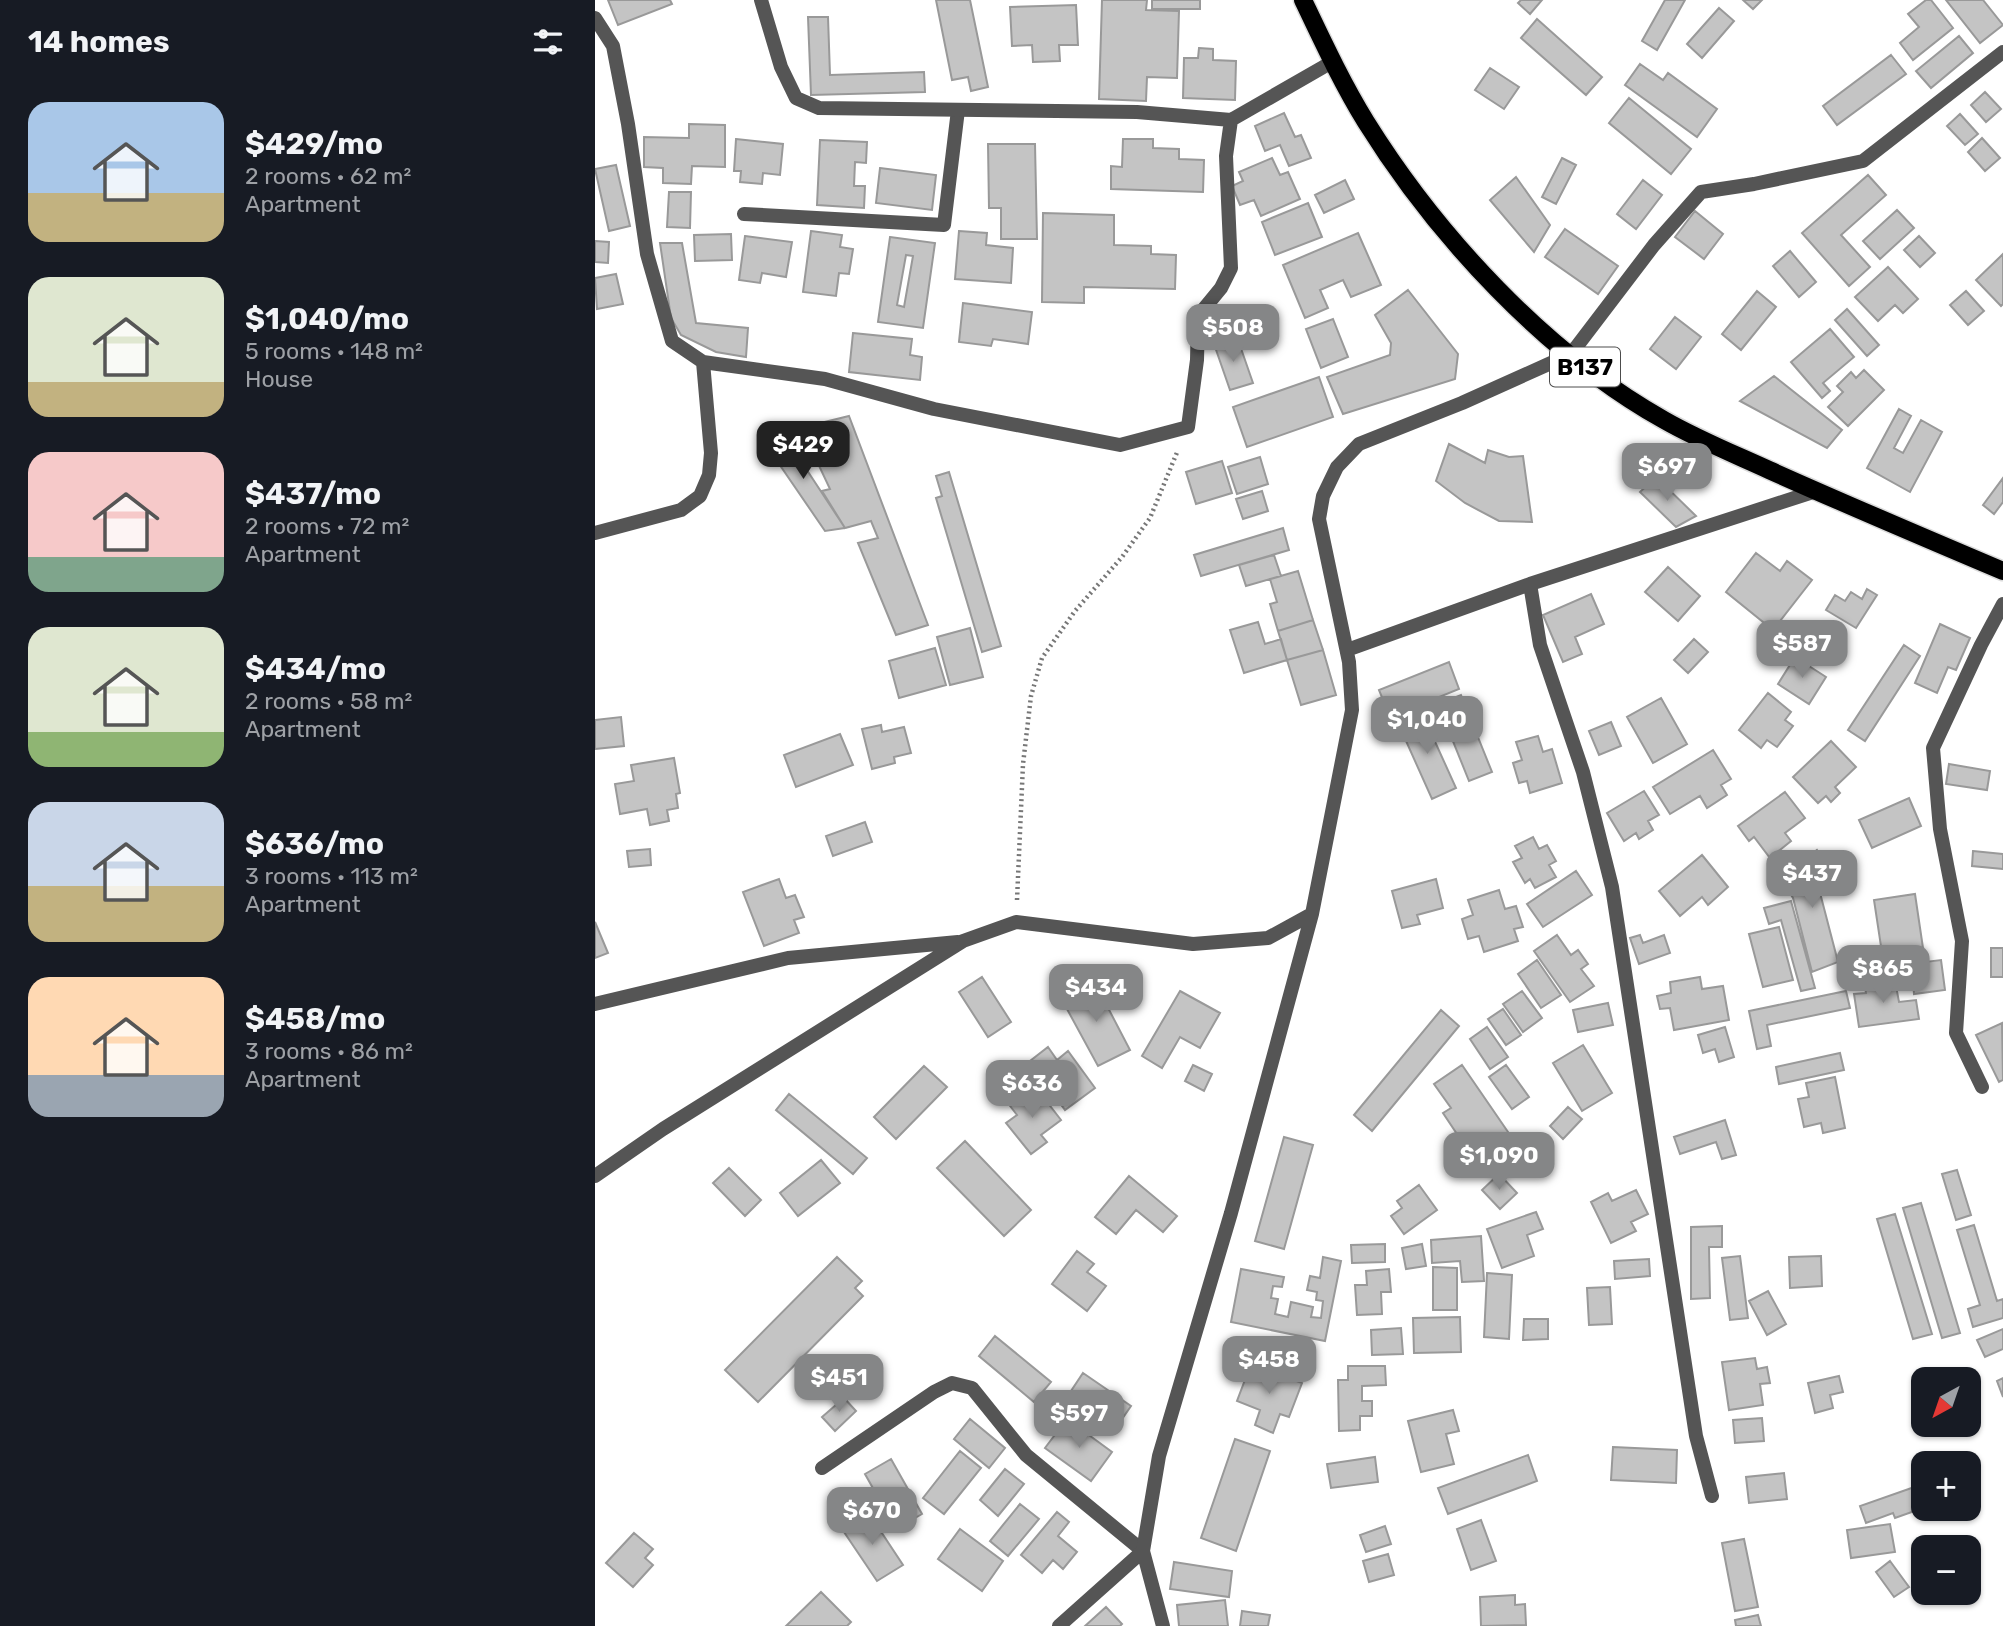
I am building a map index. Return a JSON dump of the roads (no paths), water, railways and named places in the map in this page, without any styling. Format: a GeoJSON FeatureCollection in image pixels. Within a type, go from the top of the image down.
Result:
{"type":"FeatureCollection","features":[{"type":"Feature","properties":{"kind":"main road","name":"B137"},"geometry":{"type":"LineString","coordinates":[[1303,0],[1332,62],[1366,122],[1401,173],[1458,246],[1518,312],[1598,378],[1664,420],[1816,491],[2003,571]]}},
{"type":"Feature","properties":{"kind":"street"},"geometry":{"type":"LineString","coordinates":[[761,0],[781,67],[796,98],[820,108],[1137,113],[1231,120],[1332,62]]}},
{"type":"Feature","properties":{"kind":"street"},"geometry":{"type":"LineString","coordinates":[[595,18],[613,46],[628,124],[647,254],[672,341],[703,362],[825,379],[934,409],[1120,445],[1188,427],[1197,360],[1198,316],[1221,288],[1231,268],[1226,156],[1231,120]]}},
{"type":"Feature","properties":{"kind":"street"},"geometry":{"type":"LineString","coordinates":[[1163,1626],[1143,1551],[1159,1456],[1231,1213],[1312,914],[1352,710],[1347,650],[1319,519],[1323,496],[1336,467],[1359,444],[1462,403],[1571,354],[1654,245],[1701,192],[1754,184],[1863,161],[2003,52]]}},
{"type":"Feature","properties":{"kind":"street"},"geometry":{"type":"LineString","coordinates":[[744,214],[944,225],[958,110]]}},
{"type":"Feature","properties":{"kind":"street"},"geometry":{"type":"LineString","coordinates":[[595,533],[681,510],[700,496],[709,475],[711,453],[703,362]]}},
{"type":"Feature","properties":{"kind":"street"},"geometry":{"type":"LineString","coordinates":[[1347,650],[1530,584],[1816,491]]}},
{"type":"Feature","properties":{"kind":"street"},"geometry":{"type":"LineString","coordinates":[[1530,584],[1541,645],[1583,772],[1612,887],[1696,1436],[1711,1496]]}},
{"type":"Feature","properties":{"kind":"street"},"geometry":{"type":"LineString","coordinates":[[1982,1087],[1956,1033],[1962,941],[1940,829],[1933,748],[2003,604]]}},
{"type":"Feature","properties":{"kind":"street"},"geometry":{"type":"LineString","coordinates":[[595,1176],[663,1129],[963,941],[1016,922],[1193,944],[1268,938],[1312,914]]}},
{"type":"Feature","properties":{"kind":"street"},"geometry":{"type":"LineString","coordinates":[[595,1004],[788,958],[963,941]]}},
{"type":"Feature","properties":{"kind":"street"},"geometry":{"type":"LineString","coordinates":[[822,1468],[951,1382],[972,1388],[1026,1455],[1143,1551]]}},
{"type":"Feature","properties":{"kind":"street"},"geometry":{"type":"LineString","coordinates":[[1059,1626],[1143,1551]]}}]}
